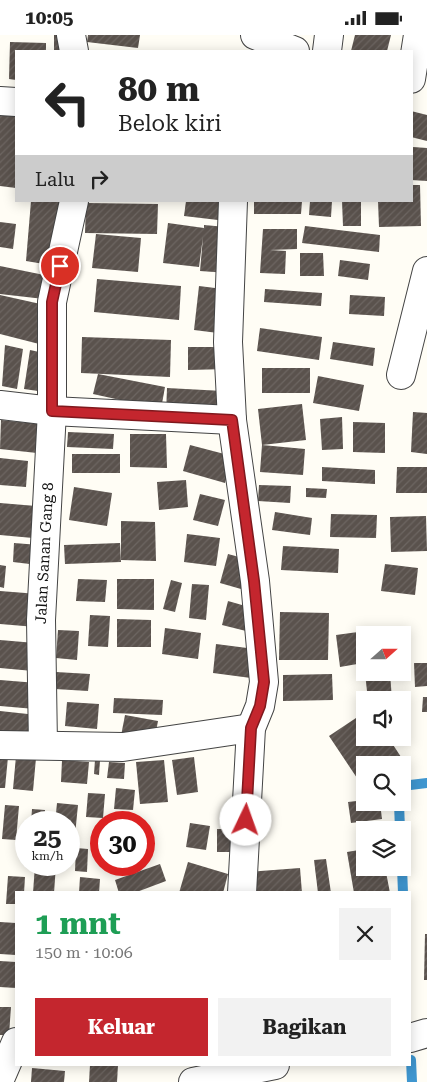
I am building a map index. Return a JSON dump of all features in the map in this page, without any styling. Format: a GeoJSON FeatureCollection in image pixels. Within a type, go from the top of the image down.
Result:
{"type":"FeatureCollection","features":[{"type":"Feature","properties":{"kind":"street"},"geometry":{"type":"LineString","coordinates":[[71,35],[74,50]]}},
{"type":"Feature","properties":{"kind":"street"},"geometry":{"type":"LineString","coordinates":[[244,35],[244,50]]}},
{"type":"Feature","properties":{"kind":"street"},"geometry":{"type":"LineString","coordinates":[[255,35],[292,50]]}},
{"type":"Feature","properties":{"kind":"street"},"geometry":{"type":"LineString","coordinates":[[327,50],[329,35]]}},
{"type":"Feature","properties":{"kind":"street"},"geometry":{"type":"LineString","coordinates":[[413,66],[418,35]]}},
{"type":"Feature","properties":{"kind":"street"},"geometry":{"type":"LineString","coordinates":[[413,79],[427,79]]}},
{"type":"Feature","properties":{"kind":"street"},"geometry":{"type":"LineString","coordinates":[[0,101],[15,102]]}},
{"type":"Feature","properties":{"kind":"street","name":"Jalan Sanan Gang 8"},"geometry":{"type":"LineString","coordinates":[[43,745],[41,620],[52,411],[52,302],[74,202]]}},
{"type":"Feature","properties":{"kind":"street"},"geometry":{"type":"LineString","coordinates":[[232,202],[228,342],[232,420],[254,581],[264,682],[260,706],[251,728],[242,891]]}},
{"type":"Feature","properties":{"kind":"street"},"geometry":{"type":"LineString","coordinates":[[401,375],[427,271]]}},
{"type":"Feature","properties":{"kind":"street"},"geometry":{"type":"LineString","coordinates":[[0,405],[52,411],[232,420]]}},
{"type":"Feature","properties":{"kind":"street"},"geometry":{"type":"LineString","coordinates":[[0,745],[123,747],[251,728]]}},
{"type":"Feature","properties":{"kind":"street"},"geometry":{"type":"LineString","coordinates":[[411,1038],[427,1033]]}},
{"type":"Feature","properties":{"kind":"street"},"geometry":{"type":"LineString","coordinates":[[0,1079],[15,1044]]}},
{"type":"Feature","properties":{"kind":"street"},"geometry":{"type":"LineString","coordinates":[[192,1082],[233,1069],[264,1066]]}},
{"type":"Feature","properties":{"kind":"building"},"geometry":{"type":"Polygon","coordinates":[[[54,35],[70,35],[69,50],[54,50],[54,35]]]}},
{"type":"Feature","properties":{"kind":"building"},"geometry":{"type":"Polygon","coordinates":[[[88,35],[140,35],[138,48],[87,42],[88,35]]]}},
{"type":"Feature","properties":{"kind":"building"},"geometry":{"type":"Polygon","coordinates":[[[355,35],[391,35],[387,50],[351,50],[355,35]]]}},
{"type":"Feature","properties":{"kind":"building"},"geometry":{"type":"Polygon","coordinates":[[[10,42],[46,43],[46,50],[15,50],[15,80],[9,79],[10,42]]]}},
{"type":"Feature","properties":{"kind":"building"},"geometry":{"type":"Polygon","coordinates":[[[0,104],[15,106],[15,188],[0,186],[0,104]]]}},
{"type":"Feature","properties":{"kind":"building"},"geometry":{"type":"Polygon","coordinates":[[[413,112],[427,115],[427,141],[413,138],[413,112]]]}},
{"type":"Feature","properties":{"kind":"building"},"geometry":{"type":"Polygon","coordinates":[[[413,147],[427,148],[427,181],[413,180],[413,147]]]}},
{"type":"Feature","properties":{"kind":"building"},"geometry":{"type":"Polygon","coordinates":[[[413,185],[420,185],[421,226],[379,227],[378,202],[413,202],[413,185]]]}},
{"type":"Feature","properties":{"kind":"building"},"geometry":{"type":"Polygon","coordinates":[[[31,202],[66,202],[56,266],[26,261],[31,202]]]}},
{"type":"Feature","properties":{"kind":"building"},"geometry":{"type":"Polygon","coordinates":[[[186,202],[221,202],[218,220],[184,216],[186,202]]]}},
{"type":"Feature","properties":{"kind":"building"},"geometry":{"type":"Polygon","coordinates":[[[254,202],[302,202],[301,214],[254,214],[254,202]]]}},
{"type":"Feature","properties":{"kind":"building"},"geometry":{"type":"Polygon","coordinates":[[[310,202],[332,202],[331,217],[309,215],[310,202]]]}},
{"type":"Feature","properties":{"kind":"building"},"geometry":{"type":"Polygon","coordinates":[[[342,202],[361,202],[361,226],[343,226],[342,202]]]}},
{"type":"Feature","properties":{"kind":"building"},"geometry":{"type":"Polygon","coordinates":[[[86,203],[158,204],[157,234],[85,233],[86,203]]]}},
{"type":"Feature","properties":{"kind":"building"},"geometry":{"type":"Polygon","coordinates":[[[0,222],[16,224],[13,249],[0,247],[0,222]]]}},
{"type":"Feature","properties":{"kind":"building"},"geometry":{"type":"Polygon","coordinates":[[[168,223],[204,228],[204,225],[226,227],[228,273],[200,271],[203,237],[199,267],[163,263],[168,223]]]}},
{"type":"Feature","properties":{"kind":"building"},"geometry":{"type":"Polygon","coordinates":[[[305,226],[380,235],[379,252],[302,243],[305,226]]]}},
{"type":"Feature","properties":{"kind":"building"},"geometry":{"type":"Polygon","coordinates":[[[263,229],[297,229],[297,249],[270,250],[286,251],[285,274],[260,273],[263,229]]]}},
{"type":"Feature","properties":{"kind":"building"},"geometry":{"type":"Polygon","coordinates":[[[96,234],[141,238],[138,272],[92,268],[96,234]]]}},
{"type":"Feature","properties":{"kind":"building"},"geometry":{"type":"Polygon","coordinates":[[[300,253],[323,253],[324,276],[300,276],[300,253]]]}},
{"type":"Feature","properties":{"kind":"building"},"geometry":{"type":"Polygon","coordinates":[[[340,260],[370,264],[368,280],[338,276],[340,260]]]}},
{"type":"Feature","properties":{"kind":"building"},"geometry":{"type":"Polygon","coordinates":[[[0,266],[49,276],[44,299],[0,294],[0,266]]]}},
{"type":"Feature","properties":{"kind":"building"},"geometry":{"type":"Polygon","coordinates":[[[97,279],[181,286],[179,320],[94,312],[97,279]]]}},
{"type":"Feature","properties":{"kind":"building"},"geometry":{"type":"Polygon","coordinates":[[[199,286],[231,290],[226,334],[194,330],[199,286]]]}},
{"type":"Feature","properties":{"kind":"building"},"geometry":{"type":"Polygon","coordinates":[[[265,289],[322,293],[321,306],[264,302],[265,289]]]}},
{"type":"Feature","properties":{"kind":"building"},"geometry":{"type":"Polygon","coordinates":[[[0,295],[45,305],[47,346],[0,334],[0,295]]]}},
{"type":"Feature","properties":{"kind":"building"},"geometry":{"type":"Polygon","coordinates":[[[350,295],[385,297],[384,316],[349,314],[350,295]]]}},
{"type":"Feature","properties":{"kind":"building"},"geometry":{"type":"Polygon","coordinates":[[[260,328],[322,337],[319,360],[257,351],[260,328]]]}},
{"type":"Feature","properties":{"kind":"building"},"geometry":{"type":"Polygon","coordinates":[[[82,337],[171,340],[170,377],[81,373],[82,337]]]}},
{"type":"Feature","properties":{"kind":"building"},"geometry":{"type":"Polygon","coordinates":[[[333,342],[375,348],[373,366],[330,359],[333,342]]]}},
{"type":"Feature","properties":{"kind":"building"},"geometry":{"type":"Polygon","coordinates":[[[5,345],[23,349],[17,389],[2,386],[5,345]]]}},
{"type":"Feature","properties":{"kind":"building"},"geometry":{"type":"Polygon","coordinates":[[[188,347],[228,347],[228,369],[188,370],[188,347]]]}},
{"type":"Feature","properties":{"kind":"building"},"geometry":{"type":"Polygon","coordinates":[[[30,350],[44,353],[38,391],[24,389],[30,350]]]}},
{"type":"Feature","properties":{"kind":"building"},"geometry":{"type":"Polygon","coordinates":[[[262,368],[310,368],[310,393],[262,393],[262,368]]]}},
{"type":"Feature","properties":{"kind":"building"},"geometry":{"type":"Polygon","coordinates":[[[98,374],[165,387],[161,409],[93,394],[98,374]]]}},
{"type":"Feature","properties":{"kind":"building"},"geometry":{"type":"Polygon","coordinates":[[[318,376],[364,385],[359,411],[313,403],[318,376]]]}},
{"type":"Feature","properties":{"kind":"building"},"geometry":{"type":"Polygon","coordinates":[[[167,388],[223,391],[222,417],[166,414],[167,388]]]}},
{"type":"Feature","properties":{"kind":"building"},"geometry":{"type":"Polygon","coordinates":[[[302,404],[306,440],[262,445],[258,409],[302,404]]]}},
{"type":"Feature","properties":{"kind":"building"},"geometry":{"type":"Polygon","coordinates":[[[413,412],[427,413],[427,454],[411,452],[413,412]]]}},
{"type":"Feature","properties":{"kind":"building"},"geometry":{"type":"Polygon","coordinates":[[[342,417],[343,449],[322,450],[320,419],[342,417]]]}},
{"type":"Feature","properties":{"kind":"building"},"geometry":{"type":"Polygon","coordinates":[[[1,420],[39,424],[37,453],[0,449],[1,420]]]}},
{"type":"Feature","properties":{"kind":"building"},"geometry":{"type":"Polygon","coordinates":[[[353,422],[385,423],[385,453],[353,452],[353,422]]]}},
{"type":"Feature","properties":{"kind":"building"},"geometry":{"type":"Polygon","coordinates":[[[68,432],[114,434],[113,449],[67,447],[68,432]]]}},
{"type":"Feature","properties":{"kind":"building"},"geometry":{"type":"Polygon","coordinates":[[[130,434],[166,434],[167,468],[130,467],[130,434]]]}},
{"type":"Feature","properties":{"kind":"building"},"geometry":{"type":"Polygon","coordinates":[[[190,445],[232,456],[225,483],[183,471],[190,445]]]}},
{"type":"Feature","properties":{"kind":"building"},"geometry":{"type":"Polygon","coordinates":[[[262,445],[305,449],[303,475],[260,472],[262,445]]]}},
{"type":"Feature","properties":{"kind":"building"},"geometry":{"type":"Polygon","coordinates":[[[72,454],[120,454],[120,473],[72,473],[72,454]]]}},
{"type":"Feature","properties":{"kind":"building"},"geometry":{"type":"Polygon","coordinates":[[[0,458],[28,461],[26,487],[0,485],[0,458]]]}},
{"type":"Feature","properties":{"kind":"building"},"geometry":{"type":"Polygon","coordinates":[[[322,467],[375,470],[375,484],[322,481],[322,467]]]}},
{"type":"Feature","properties":{"kind":"building"},"geometry":{"type":"Polygon","coordinates":[[[397,467],[427,467],[427,493],[396,493],[397,467]]]}},
{"type":"Feature","properties":{"kind":"building"},"geometry":{"type":"Polygon","coordinates":[[[186,480],[188,507],[159,510],[157,482],[186,480]]]}},
{"type":"Feature","properties":{"kind":"building"},"geometry":{"type":"Polygon","coordinates":[[[259,485],[291,486],[290,503],[258,501],[259,485]]]}},
{"type":"Feature","properties":{"kind":"building"},"geometry":{"type":"Polygon","coordinates":[[[74,487],[112,493],[107,526],[69,520],[74,487]]]}},
{"type":"Feature","properties":{"kind":"building"},"geometry":{"type":"Polygon","coordinates":[[[306,488],[327,489],[326,498],[306,497],[306,488]]]}},
{"type":"Feature","properties":{"kind":"building"},"geometry":{"type":"Polygon","coordinates":[[[200,494],[225,500],[218,526],[193,520],[200,494]]]}},
{"type":"Feature","properties":{"kind":"building"},"geometry":{"type":"Polygon","coordinates":[[[0,503],[36,506],[33,538],[0,535],[0,503]]]}},
{"type":"Feature","properties":{"kind":"building"},"geometry":{"type":"Polygon","coordinates":[[[275,512],[312,518],[310,535],[272,530],[275,512]]]}},
{"type":"Feature","properties":{"kind":"building"},"geometry":{"type":"Polygon","coordinates":[[[331,514],[377,515],[376,538],[330,537],[331,514]]]}},
{"type":"Feature","properties":{"kind":"building"},"geometry":{"type":"Polygon","coordinates":[[[426,516],[427,551],[391,552],[390,517],[426,516]]]}},
{"type":"Feature","properties":{"kind":"building"},"geometry":{"type":"Polygon","coordinates":[[[121,521],[155,522],[156,561],[121,560],[121,521]]]}},
{"type":"Feature","properties":{"kind":"building"},"geometry":{"type":"Polygon","coordinates":[[[187,534],[220,538],[216,566],[184,562],[187,534]]]}},
{"type":"Feature","properties":{"kind":"building"},"geometry":{"type":"Polygon","coordinates":[[[14,543],[39,545],[38,565],[13,562],[14,543]]]}},
{"type":"Feature","properties":{"kind":"building"},"geometry":{"type":"Polygon","coordinates":[[[120,543],[121,562],[65,564],[64,545],[120,543]]]}},
{"type":"Feature","properties":{"kind":"building"},"geometry":{"type":"Polygon","coordinates":[[[283,546],[339,549],[338,573],[281,570],[283,546]]]}},
{"type":"Feature","properties":{"kind":"building"},"geometry":{"type":"Polygon","coordinates":[[[228,554],[250,560],[241,589],[220,583],[228,554]]]}},
{"type":"Feature","properties":{"kind":"building"},"geometry":{"type":"Polygon","coordinates":[[[385,564],[418,568],[415,595],[381,591],[385,564]]]}},
{"type":"Feature","properties":{"kind":"building"},"geometry":{"type":"Polygon","coordinates":[[[0,565],[6,566],[4,588],[0,587],[0,565]]]}},
{"type":"Feature","properties":{"kind":"building"},"geometry":{"type":"Polygon","coordinates":[[[78,579],[107,580],[105,602],[76,601],[78,579]]]}},
{"type":"Feature","properties":{"kind":"building"},"geometry":{"type":"Polygon","coordinates":[[[117,579],[154,579],[154,610],[117,609],[117,579]]]}},
{"type":"Feature","properties":{"kind":"building"},"geometry":{"type":"Polygon","coordinates":[[[171,580],[182,583],[175,612],[163,609],[171,580]]]}},
{"type":"Feature","properties":{"kind":"building"},"geometry":{"type":"Polygon","coordinates":[[[192,584],[209,585],[206,620],[189,618],[192,584]]]}},
{"type":"Feature","properties":{"kind":"building"},"geometry":{"type":"Polygon","coordinates":[[[0,591],[38,594],[36,627],[0,624],[0,591]]]}},
{"type":"Feature","properties":{"kind":"building"},"geometry":{"type":"Polygon","coordinates":[[[228,601],[256,609],[250,632],[222,625],[228,601]]]}},
{"type":"Feature","properties":{"kind":"building"},"geometry":{"type":"Polygon","coordinates":[[[280,612],[329,613],[328,660],[279,660],[280,612]]]}},
{"type":"Feature","properties":{"kind":"building"},"geometry":{"type":"Polygon","coordinates":[[[90,615],[110,616],[108,647],[88,646],[90,615]]]}},
{"type":"Feature","properties":{"kind":"building"},"geometry":{"type":"Polygon","coordinates":[[[117,619],[151,620],[151,647],[117,647],[117,619]]]}},
{"type":"Feature","properties":{"kind":"building"},"geometry":{"type":"Polygon","coordinates":[[[165,628],[201,633],[198,659],[162,654],[165,628]]]}},
{"type":"Feature","properties":{"kind":"building"},"geometry":{"type":"Polygon","coordinates":[[[58,630],[79,631],[77,660],[56,658],[58,630]]]}},
{"type":"Feature","properties":{"kind":"building"},"geometry":{"type":"Polygon","coordinates":[[[356,632],[356,664],[340,667],[336,635],[356,632]]]}},
{"type":"Feature","properties":{"kind":"building"},"geometry":{"type":"Polygon","coordinates":[[[0,640],[35,643],[33,671],[0,668],[0,640]]]}},
{"type":"Feature","properties":{"kind":"building"},"geometry":{"type":"Polygon","coordinates":[[[216,644],[255,649],[251,678],[213,673],[216,644]]]}},
{"type":"Feature","properties":{"kind":"building"},"geometry":{"type":"Polygon","coordinates":[[[414,663],[427,663],[427,686],[415,687],[414,663]]]}},
{"type":"Feature","properties":{"kind":"building"},"geometry":{"type":"Polygon","coordinates":[[[56,672],[90,674],[88,691],[55,689],[56,672]]]}},
{"type":"Feature","properties":{"kind":"building"},"geometry":{"type":"Polygon","coordinates":[[[332,674],[333,700],[283,701],[283,675],[332,674]]]}},
{"type":"Feature","properties":{"kind":"building"},"geometry":{"type":"Polygon","coordinates":[[[0,680],[37,683],[35,709],[0,706],[0,680]]]}},
{"type":"Feature","properties":{"kind":"building"},"geometry":{"type":"Polygon","coordinates":[[[366,681],[391,681],[391,691],[367,691],[366,681]]]}},
{"type":"Feature","properties":{"kind":"building"},"geometry":{"type":"Polygon","coordinates":[[[423,697],[427,697],[427,712],[422,712],[423,697]]]}},
{"type":"Feature","properties":{"kind":"building"},"geometry":{"type":"Polygon","coordinates":[[[114,698],[163,700],[162,715],[113,713],[114,698]]]}},
{"type":"Feature","properties":{"kind":"building"},"geometry":{"type":"Polygon","coordinates":[[[67,702],[99,704],[97,729],[65,726],[67,702]]]}},
{"type":"Feature","properties":{"kind":"building"},"geometry":{"type":"Polygon","coordinates":[[[0,711],[37,715],[35,740],[0,737],[0,711]]]}},
{"type":"Feature","properties":{"kind":"building"},"geometry":{"type":"Polygon","coordinates":[[[125,715],[158,721],[154,742],[121,736],[125,715]]]}},
{"type":"Feature","properties":{"kind":"building"},"geometry":{"type":"Polygon","coordinates":[[[356,718],[356,746],[394,746],[400,756],[356,756],[356,776],[329,736],[356,718]]]}},
{"type":"Feature","properties":{"kind":"building"},"geometry":{"type":"Polygon","coordinates":[[[0,756],[8,757],[5,788],[0,788],[0,756]]]}},
{"type":"Feature","properties":{"kind":"building"},"geometry":{"type":"Polygon","coordinates":[[[16,756],[36,758],[33,791],[13,789],[16,756]]]}},
{"type":"Feature","properties":{"kind":"building"},"geometry":{"type":"Polygon","coordinates":[[[194,757],[198,792],[177,795],[172,760],[194,757]]]}},
{"type":"Feature","properties":{"kind":"building"},"geometry":{"type":"Polygon","coordinates":[[[62,760],[89,762],[87,784],[61,782],[62,760]]]}},
{"type":"Feature","properties":{"kind":"building"},"geometry":{"type":"Polygon","coordinates":[[[95,760],[100,760],[99,775],[94,774],[95,760]]]}},
{"type":"Feature","properties":{"kind":"building"},"geometry":{"type":"Polygon","coordinates":[[[164,760],[168,802],[140,804],[136,762],[164,760]]]}},
{"type":"Feature","properties":{"kind":"building"},"geometry":{"type":"Polygon","coordinates":[[[109,762],[125,763],[124,779],[107,778],[109,762]]]}},
{"type":"Feature","properties":{"kind":"building"},"geometry":{"type":"Polygon","coordinates":[[[116,788],[135,790],[133,810],[114,809],[116,788]]]}},
{"type":"Feature","properties":{"kind":"building"},"geometry":{"type":"Polygon","coordinates":[[[88,793],[105,794],[104,811],[90,811],[90,817],[86,817],[88,793]]]}},
{"type":"Feature","properties":{"kind":"building"},"geometry":{"type":"Polygon","coordinates":[[[356,801],[356,811],[381,811],[382,819],[351,823],[348,802],[356,801]]]}},
{"type":"Feature","properties":{"kind":"building"},"geometry":{"type":"Polygon","coordinates":[[[57,803],[78,805],[77,811],[56,811],[57,803]]]}},
{"type":"Feature","properties":{"kind":"building"},"geometry":{"type":"Polygon","coordinates":[[[5,805],[19,806],[19,811],[15,811],[15,840],[2,839],[5,805]]]}},
{"type":"Feature","properties":{"kind":"building"},"geometry":{"type":"Polygon","coordinates":[[[32,809],[45,810],[45,811],[32,811],[32,809]]]}},
{"type":"Feature","properties":{"kind":"building"},"geometry":{"type":"Polygon","coordinates":[[[190,823],[210,826],[206,850],[186,847],[190,823]]]}},
{"type":"Feature","properties":{"kind":"building"},"geometry":{"type":"Polygon","coordinates":[[[217,829],[241,829],[241,852],[217,852],[217,829]]]}},
{"type":"Feature","properties":{"kind":"building"},"geometry":{"type":"Polygon","coordinates":[[[80,848],[88,849],[87,872],[80,871],[80,848]]]}},
{"type":"Feature","properties":{"kind":"building"},"geometry":{"type":"Polygon","coordinates":[[[356,850],[356,876],[387,876],[390,891],[354,891],[347,852],[356,850]]]}},
{"type":"Feature","properties":{"kind":"building"},"geometry":{"type":"Polygon","coordinates":[[[326,859],[331,891],[318,891],[314,860],[326,859]]]}},
{"type":"Feature","properties":{"kind":"building"},"geometry":{"type":"Polygon","coordinates":[[[188,862],[228,874],[224,891],[180,891],[188,862]]]}},
{"type":"Feature","properties":{"kind":"building"},"geometry":{"type":"Polygon","coordinates":[[[160,864],[166,881],[139,891],[118,891],[115,880],[126,876],[155,876],[155,866],[160,864]]]}},
{"type":"Feature","properties":{"kind":"building"},"geometry":{"type":"Polygon","coordinates":[[[300,868],[302,891],[250,891],[248,872],[300,868]]]}},
{"type":"Feature","properties":{"kind":"building"},"geometry":{"type":"Polygon","coordinates":[[[8,876],[25,877],[24,891],[15,891],[15,904],[6,904],[8,876]]]}},
{"type":"Feature","properties":{"kind":"building"},"geometry":{"type":"Polygon","coordinates":[[[34,876],[55,876],[54,891],[33,891],[34,876]]]}},
{"type":"Feature","properties":{"kind":"building"},"geometry":{"type":"Polygon","coordinates":[[[80,877],[100,879],[99,891],[79,891],[80,877]]]}},
{"type":"Feature","properties":{"kind":"building"},"geometry":{"type":"Polygon","coordinates":[[[0,922],[15,923],[15,955],[0,954],[0,922]]]}},
{"type":"Feature","properties":{"kind":"building"},"geometry":{"type":"Polygon","coordinates":[[[425,934],[427,934],[427,980],[424,980],[425,934]]]}},
{"type":"Feature","properties":{"kind":"building"},"geometry":{"type":"Polygon","coordinates":[[[0,961],[15,962],[15,988],[0,987],[0,961]]]}},
{"type":"Feature","properties":{"kind":"building"},"geometry":{"type":"Polygon","coordinates":[[[0,1007],[11,1007],[9,1035],[0,1035],[0,1007]]]}},
{"type":"Feature","properties":{"kind":"building"},"geometry":{"type":"Polygon","coordinates":[[[90,1066],[118,1066],[117,1082],[89,1082],[90,1066]]]}},
{"type":"Feature","properties":{"kind":"building"},"geometry":{"type":"Polygon","coordinates":[[[32,1068],[65,1071],[64,1082],[31,1082],[32,1068]]]}},
{"type":"Feature","properties":{"kind":"waterway"},"geometry":{"type":"LineString","coordinates":[[411,785],[427,783]]}},
{"type":"Feature","properties":{"kind":"waterway"},"geometry":{"type":"LineString","coordinates":[[399,811],[400,821]]}},
{"type":"Feature","properties":{"kind":"waterway"},"geometry":{"type":"LineString","coordinates":[[402,876],[403,891]]}},
{"type":"Feature","properties":{"kind":"waterway"},"geometry":{"type":"LineString","coordinates":[[411,1060],[412,1082]]}},
{"type":"Feature","properties":{"kind":"route"},"geometry":{"type":"LineString","coordinates":[[60,266],[52,302],[52,411],[232,420],[254,581],[264,682],[260,706],[251,728],[246,820]]}}]}
